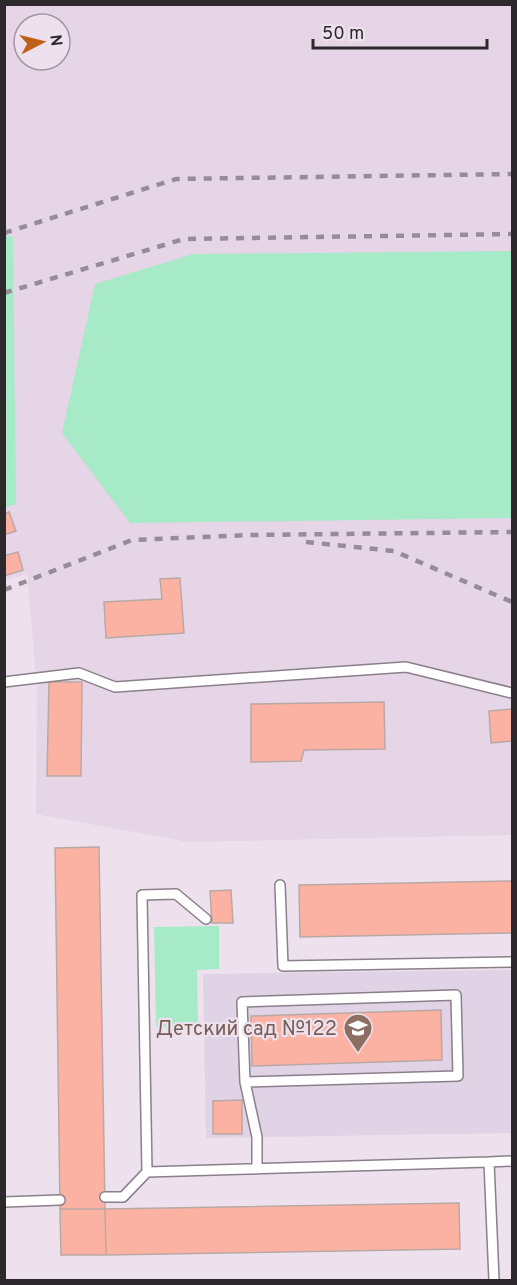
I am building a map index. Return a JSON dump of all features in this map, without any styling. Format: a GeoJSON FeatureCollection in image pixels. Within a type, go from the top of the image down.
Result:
{"type":"FeatureCollection","features":[{"type":"Feature","properties":{"kind":"lane"},"geometry":{"type":"LineString","coordinates":[[4,682],[79,673],[115,687],[406,667],[513,693]]}},
{"type":"Feature","properties":{"kind":"lane"},"geometry":{"type":"LineString","coordinates":[[280,885],[283,966],[513,962]]}},
{"type":"Feature","properties":{"kind":"lane"},"geometry":{"type":"LineString","coordinates":[[147,1172],[142,895],[176,894],[206,920]]}},
{"type":"Feature","properties":{"kind":"lane"},"geometry":{"type":"LineString","coordinates":[[245,1082],[458,1076],[456,995],[242,1002],[245,1082],[256,1137],[257,1169]]}},
{"type":"Feature","properties":{"kind":"lane"},"geometry":{"type":"LineString","coordinates":[[105,1197],[123,1197],[147,1172],[513,1161]]}},
{"type":"Feature","properties":{"kind":"lane"},"geometry":{"type":"LineString","coordinates":[[489,1162],[494,1281]]}},
{"type":"Feature","properties":{"kind":"lane"},"geometry":{"type":"LineString","coordinates":[[4,1202],[60,1200]]}},
{"type":"Feature","properties":{"kind":"shaded area"},"geometry":{"type":"Polygon","coordinates":[[[5,5],[512,5],[512,835],[188,842],[36,814],[37,688],[27,574],[5,580],[5,5]]]}},
{"type":"Feature","properties":{"kind":"shaded area","name":"Детский сад №122"},"geometry":{"type":"Polygon","coordinates":[[[512,970],[512,1133],[206,1138],[203,974],[512,970]]]}},
{"type":"Feature","properties":{"kind":"green space"},"geometry":{"type":"Polygon","coordinates":[[[5,235],[13,237],[16,504],[5,507],[5,235]]]}},
{"type":"Feature","properties":{"kind":"green space"},"geometry":{"type":"Polygon","coordinates":[[[512,251],[512,518],[130,523],[62,433],[95,284],[193,254],[512,251]]]}},
{"type":"Feature","properties":{"kind":"green space"},"geometry":{"type":"Polygon","coordinates":[[[219,926],[219,969],[197,970],[198,1027],[156,1027],[154,927],[219,926]]]}},
{"type":"Feature","properties":{"kind":"building"},"geometry":{"type":"Polygon","coordinates":[[[9,512],[16,531],[4,535],[4,514],[9,512]]]}},
{"type":"Feature","properties":{"kind":"building"},"geometry":{"type":"Polygon","coordinates":[[[18,552],[23,570],[4,576],[4,556],[18,552]]]}},
{"type":"Feature","properties":{"kind":"building"},"geometry":{"type":"Polygon","coordinates":[[[180,578],[184,633],[106,638],[104,602],[162,599],[160,579],[180,578]]]}},
{"type":"Feature","properties":{"kind":"building"},"geometry":{"type":"Polygon","coordinates":[[[49,682],[82,682],[81,776],[47,776],[49,682]]]}},
{"type":"Feature","properties":{"kind":"building"},"geometry":{"type":"Polygon","coordinates":[[[384,702],[385,749],[304,750],[301,761],[251,762],[251,704],[384,702]]]}},
{"type":"Feature","properties":{"kind":"building"},"geometry":{"type":"Polygon","coordinates":[[[512,709],[512,741],[491,743],[489,711],[512,709]]]}},
{"type":"Feature","properties":{"kind":"building"},"geometry":{"type":"Polygon","coordinates":[[[99,847],[105,1209],[60,1209],[55,848],[99,847]]]}},
{"type":"Feature","properties":{"kind":"building"},"geometry":{"type":"Polygon","coordinates":[[[512,881],[512,933],[300,937],[299,885],[512,881]]]}},
{"type":"Feature","properties":{"kind":"building"},"geometry":{"type":"Polygon","coordinates":[[[231,890],[233,923],[212,923],[210,891],[231,890]]]}},
{"type":"Feature","properties":{"kind":"building"},"geometry":{"type":"Polygon","coordinates":[[[441,1010],[442,1060],[252,1066],[251,1016],[441,1010]]]}},
{"type":"Feature","properties":{"kind":"building"},"geometry":{"type":"Polygon","coordinates":[[[242,1100],[242,1134],[213,1134],[213,1101],[242,1100]]]}},
{"type":"Feature","properties":{"kind":"building"},"geometry":{"type":"Polygon","coordinates":[[[459,1203],[460,1249],[106,1255],[105,1209],[459,1203]]]}},
{"type":"Feature","properties":{"kind":"building"},"geometry":{"type":"Polygon","coordinates":[[[60,1209],[105,1209],[106,1255],[61,1255],[60,1209]]]}},
{"type":"Feature","properties":{"kind":"railway"},"geometry":{"type":"LineString","coordinates":[[4,233],[176,179],[512,174]]}},
{"type":"Feature","properties":{"kind":"railway"},"geometry":{"type":"LineString","coordinates":[[4,293],[184,239],[512,234]]}},
{"type":"Feature","properties":{"kind":"railway"},"geometry":{"type":"LineString","coordinates":[[4,590],[132,540],[250,535],[512,532]]}},
{"type":"Feature","properties":{"kind":"railway"},"geometry":{"type":"LineString","coordinates":[[306,542],[394,551],[512,602]]}},
{"type":"Feature","properties":{"kind":"place","name":"Детский сад №122"},"geometry":{"type":"Point","coordinates":[358,1054]}}]}
